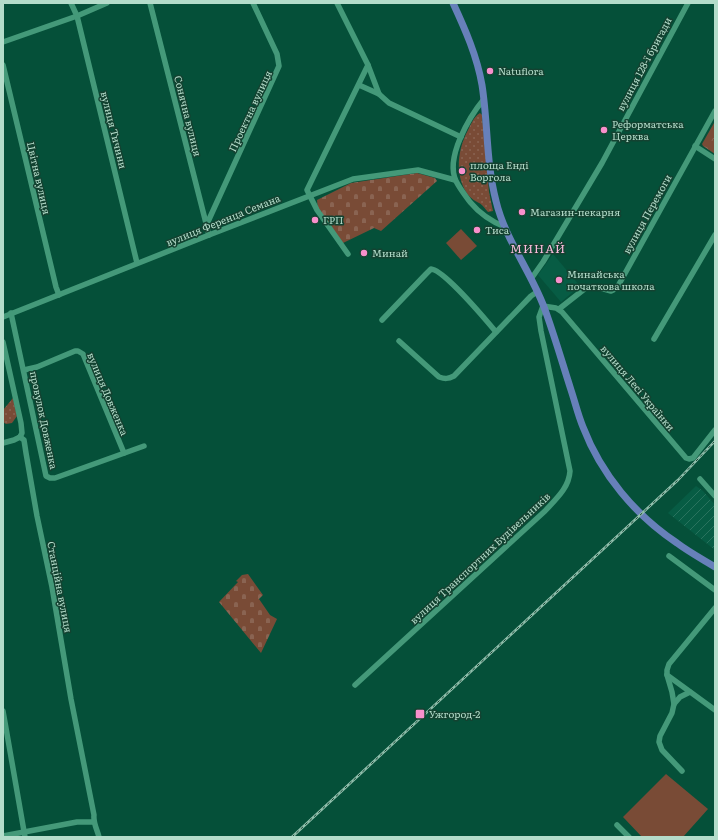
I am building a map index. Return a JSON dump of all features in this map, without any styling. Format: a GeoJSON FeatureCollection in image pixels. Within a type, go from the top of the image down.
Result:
{"type":"FeatureCollection","features":[{"type":"Feature","properties":{"kind":"main road"},"geometry":{"type":"LineString","coordinates":[[453,3],[476,57],[484,99],[494,191],[504,227],[543,306],[582,425],[592,448],[612,481],[632,505],[662,533],[715,567]]}},
{"type":"Feature","properties":{"kind":"street","name":"вулиця Тичини"},"geometry":{"type":"LineString","coordinates":[[71,3],[77,16],[137,263]]}},
{"type":"Feature","properties":{"kind":"street"},"geometry":{"type":"LineString","coordinates":[[3,42],[77,16],[107,3]]}},
{"type":"Feature","properties":{"kind":"street","name":"Сонячна вулиця"},"geometry":{"type":"LineString","coordinates":[[150,3],[209,235]]}},
{"type":"Feature","properties":{"kind":"street","name":"Проектна вулиця"},"geometry":{"type":"LineString","coordinates":[[206,226],[279,66],[277,54],[253,3]]}},
{"type":"Feature","properties":{"kind":"street"},"geometry":{"type":"LineString","coordinates":[[337,3],[368,65],[379,94]]}},
{"type":"Feature","properties":{"kind":"street","name":"вулиця 128-ї бригади"},"geometry":{"type":"LineString","coordinates":[[531,279],[543,262],[602,163],[688,3]]}},
{"type":"Feature","properties":{"kind":"street","name":"Цвітна вулиця"},"geometry":{"type":"LineString","coordinates":[[3,65],[54,280],[59,295]]}},
{"type":"Feature","properties":{"kind":"street"},"geometry":{"type":"LineString","coordinates":[[348,254],[317,210],[307,190],[368,65]]}},
{"type":"Feature","properties":{"kind":"street"},"geometry":{"type":"LineString","coordinates":[[359,86],[379,94],[389,103],[461,136]]}},
{"type":"Feature","properties":{"kind":"street"},"geometry":{"type":"LineString","coordinates":[[484,99],[472,114],[461,136],[455,157],[454,167],[456,180],[464,194],[477,210],[491,221],[504,227]]}},
{"type":"Feature","properties":{"kind":"street","name":"вулиця Перемоги"},"geometry":{"type":"LineString","coordinates":[[559,309],[587,287],[597,287],[608,291],[615,289],[695,146],[713,120],[715,111]]}},
{"type":"Feature","properties":{"kind":"street"},"geometry":{"type":"LineString","coordinates":[[695,146],[715,159]]}},
{"type":"Feature","properties":{"kind":"street","name":"вулиця Ференца Семана"},"geometry":{"type":"LineString","coordinates":[[3,317],[309,195],[359,177],[412,170],[422,171],[456,180]]}},
{"type":"Feature","properties":{"kind":"street"},"geometry":{"type":"LineString","coordinates":[[654,339],[715,235]]}},
{"type":"Feature","properties":{"kind":"street"},"geometry":{"type":"LineString","coordinates":[[382,320],[431,269],[435,269],[449,281],[496,332]]}},
{"type":"Feature","properties":{"kind":"street"},"geometry":{"type":"LineString","coordinates":[[399,341],[439,377],[444,379],[454,376],[531,296],[537,292]]}},
{"type":"Feature","properties":{"kind":"street"},"geometry":{"type":"LineString","coordinates":[[543,306],[551,306],[559,309]]}},
{"type":"Feature","properties":{"kind":"street","name":"вулиця Транспортних Будівельників"},"geometry":{"type":"LineString","coordinates":[[355,685],[545,511],[561,494],[567,485],[570,478],[570,471],[541,331],[540,317],[543,306]]}},
{"type":"Feature","properties":{"kind":"street","name":"вулиця Лесі Українки"},"geometry":{"type":"LineString","coordinates":[[559,309],[686,458],[693,458],[715,430]]}},
{"type":"Feature","properties":{"kind":"street","name":"провулок Довженка"},"geometry":{"type":"LineString","coordinates":[[11,313],[46,476],[55,478],[144,446]]}},
{"type":"Feature","properties":{"kind":"street","name":"Станційна вулиця"},"geometry":{"type":"LineString","coordinates":[[3,342],[21,423],[22,433],[20,436],[24,440],[41,536],[52,587],[71,699],[94,815],[93,822],[97,827],[99,837]]}},
{"type":"Feature","properties":{"kind":"street","name":"вулиця Довженка"},"geometry":{"type":"LineString","coordinates":[[24,370],[37,367],[74,351],[78,351],[83,354],[124,453]]}},
{"type":"Feature","properties":{"kind":"street"},"geometry":{"type":"LineString","coordinates":[[3,443],[14,440],[20,436]]}},
{"type":"Feature","properties":{"kind":"street"},"geometry":{"type":"LineString","coordinates":[[700,479],[715,496]]}},
{"type":"Feature","properties":{"kind":"street"},"geometry":{"type":"LineString","coordinates":[[669,556],[715,590]]}},
{"type":"Feature","properties":{"kind":"street"},"geometry":{"type":"LineString","coordinates":[[682,771],[662,750],[659,742],[660,736],[672,713],[674,704],[667,670],[669,664],[715,608]]}},
{"type":"Feature","properties":{"kind":"street"},"geometry":{"type":"LineString","coordinates":[[668,675],[715,710]]}},
{"type":"Feature","properties":{"kind":"street"},"geometry":{"type":"LineString","coordinates":[[674,704],[680,697],[690,692]]}},
{"type":"Feature","properties":{"kind":"street"},"geometry":{"type":"LineString","coordinates":[[3,711],[25,835]]}},
{"type":"Feature","properties":{"kind":"street"},"geometry":{"type":"LineString","coordinates":[[3,836],[25,835],[77,822],[93,822]]}},
{"type":"Feature","properties":{"kind":"street"},"geometry":{"type":"LineString","coordinates":[[617,825],[629,837]]}},
{"type":"Feature","properties":{"kind":"shaded area","name":"Минайська початкова школа"},"geometry":{"type":"Polygon","coordinates":[[[553,254],[580,286],[561,302],[538,275],[553,254]]]}},
{"type":"Feature","properties":{"kind":"shaded area"},"geometry":{"type":"Polygon","coordinates":[[[696,486],[703,491],[715,505],[715,550],[668,513],[696,486]]]}},
{"type":"Feature","properties":{"kind":"green space"},"geometry":{"type":"Polygon","coordinates":[[[480,113],[482,115],[489,192],[493,211],[488,212],[481,204],[469,196],[464,189],[461,181],[459,165],[459,157],[463,141],[474,120],[480,113]]]}},
{"type":"Feature","properties":{"kind":"green space"},"geometry":{"type":"Polygon","coordinates":[[[714,123],[715,124],[715,154],[702,144],[714,123]]]}},
{"type":"Feature","properties":{"kind":"green space"},"geometry":{"type":"Polygon","coordinates":[[[417,173],[435,178],[437,181],[381,231],[374,228],[343,243],[318,208],[317,200],[351,183],[417,173]]]}},
{"type":"Feature","properties":{"kind":"green space"},"geometry":{"type":"Polygon","coordinates":[[[461,229],[477,246],[461,260],[446,243],[461,229]]]}},
{"type":"Feature","properties":{"kind":"green space"},"geometry":{"type":"Polygon","coordinates":[[[13,398],[17,416],[12,423],[6,424],[3,422],[3,410],[13,398]]]}},
{"type":"Feature","properties":{"kind":"green space"},"geometry":{"type":"Polygon","coordinates":[[[248,574],[263,595],[259,599],[270,615],[277,619],[261,653],[219,602],[238,582],[236,581],[242,575],[248,574]]]}},
{"type":"Feature","properties":{"kind":"green space"},"geometry":{"type":"Polygon","coordinates":[[[666,774],[708,809],[683,837],[642,837],[623,817],[666,774]]]}},
{"type":"Feature","properties":{"kind":"railway"},"geometry":{"type":"LineString","coordinates":[[292,837],[678,480],[715,441]]}},
{"type":"Feature","properties":{"kind":"place","name":"Natuflora"},"geometry":{"type":"Point","coordinates":[490,71]}},
{"type":"Feature","properties":{"kind":"place","name":"Реформатська Церква"},"geometry":{"type":"Point","coordinates":[604,130]}},
{"type":"Feature","properties":{"kind":"place","name":"площа Енді Воргола"},"geometry":{"type":"Point","coordinates":[462,171]}},
{"type":"Feature","properties":{"kind":"place","name":"Магазин-пекарня"},"geometry":{"type":"Point","coordinates":[522,212]}},
{"type":"Feature","properties":{"kind":"place","name":"ГРП"},"geometry":{"type":"Point","coordinates":[315,220]}},
{"type":"Feature","properties":{"kind":"place","name":"Тиса"},"geometry":{"type":"Point","coordinates":[477,230]}},
{"type":"Feature","properties":{"kind":"place","name":"Минай"},"geometry":{"type":"Point","coordinates":[364,253]}},
{"type":"Feature","properties":{"kind":"place","name":"Минайська початкова школа"},"geometry":{"type":"Point","coordinates":[559,280]}},
{"type":"Feature","properties":{"kind":"place","name":"Ужгород-2"},"geometry":{"type":"Point","coordinates":[420,714]}},
{"type":"Feature","properties":{"kind":"district","name":"МИНАЙ"},"geometry":{"type":"Point","coordinates":[538,249]}}]}
